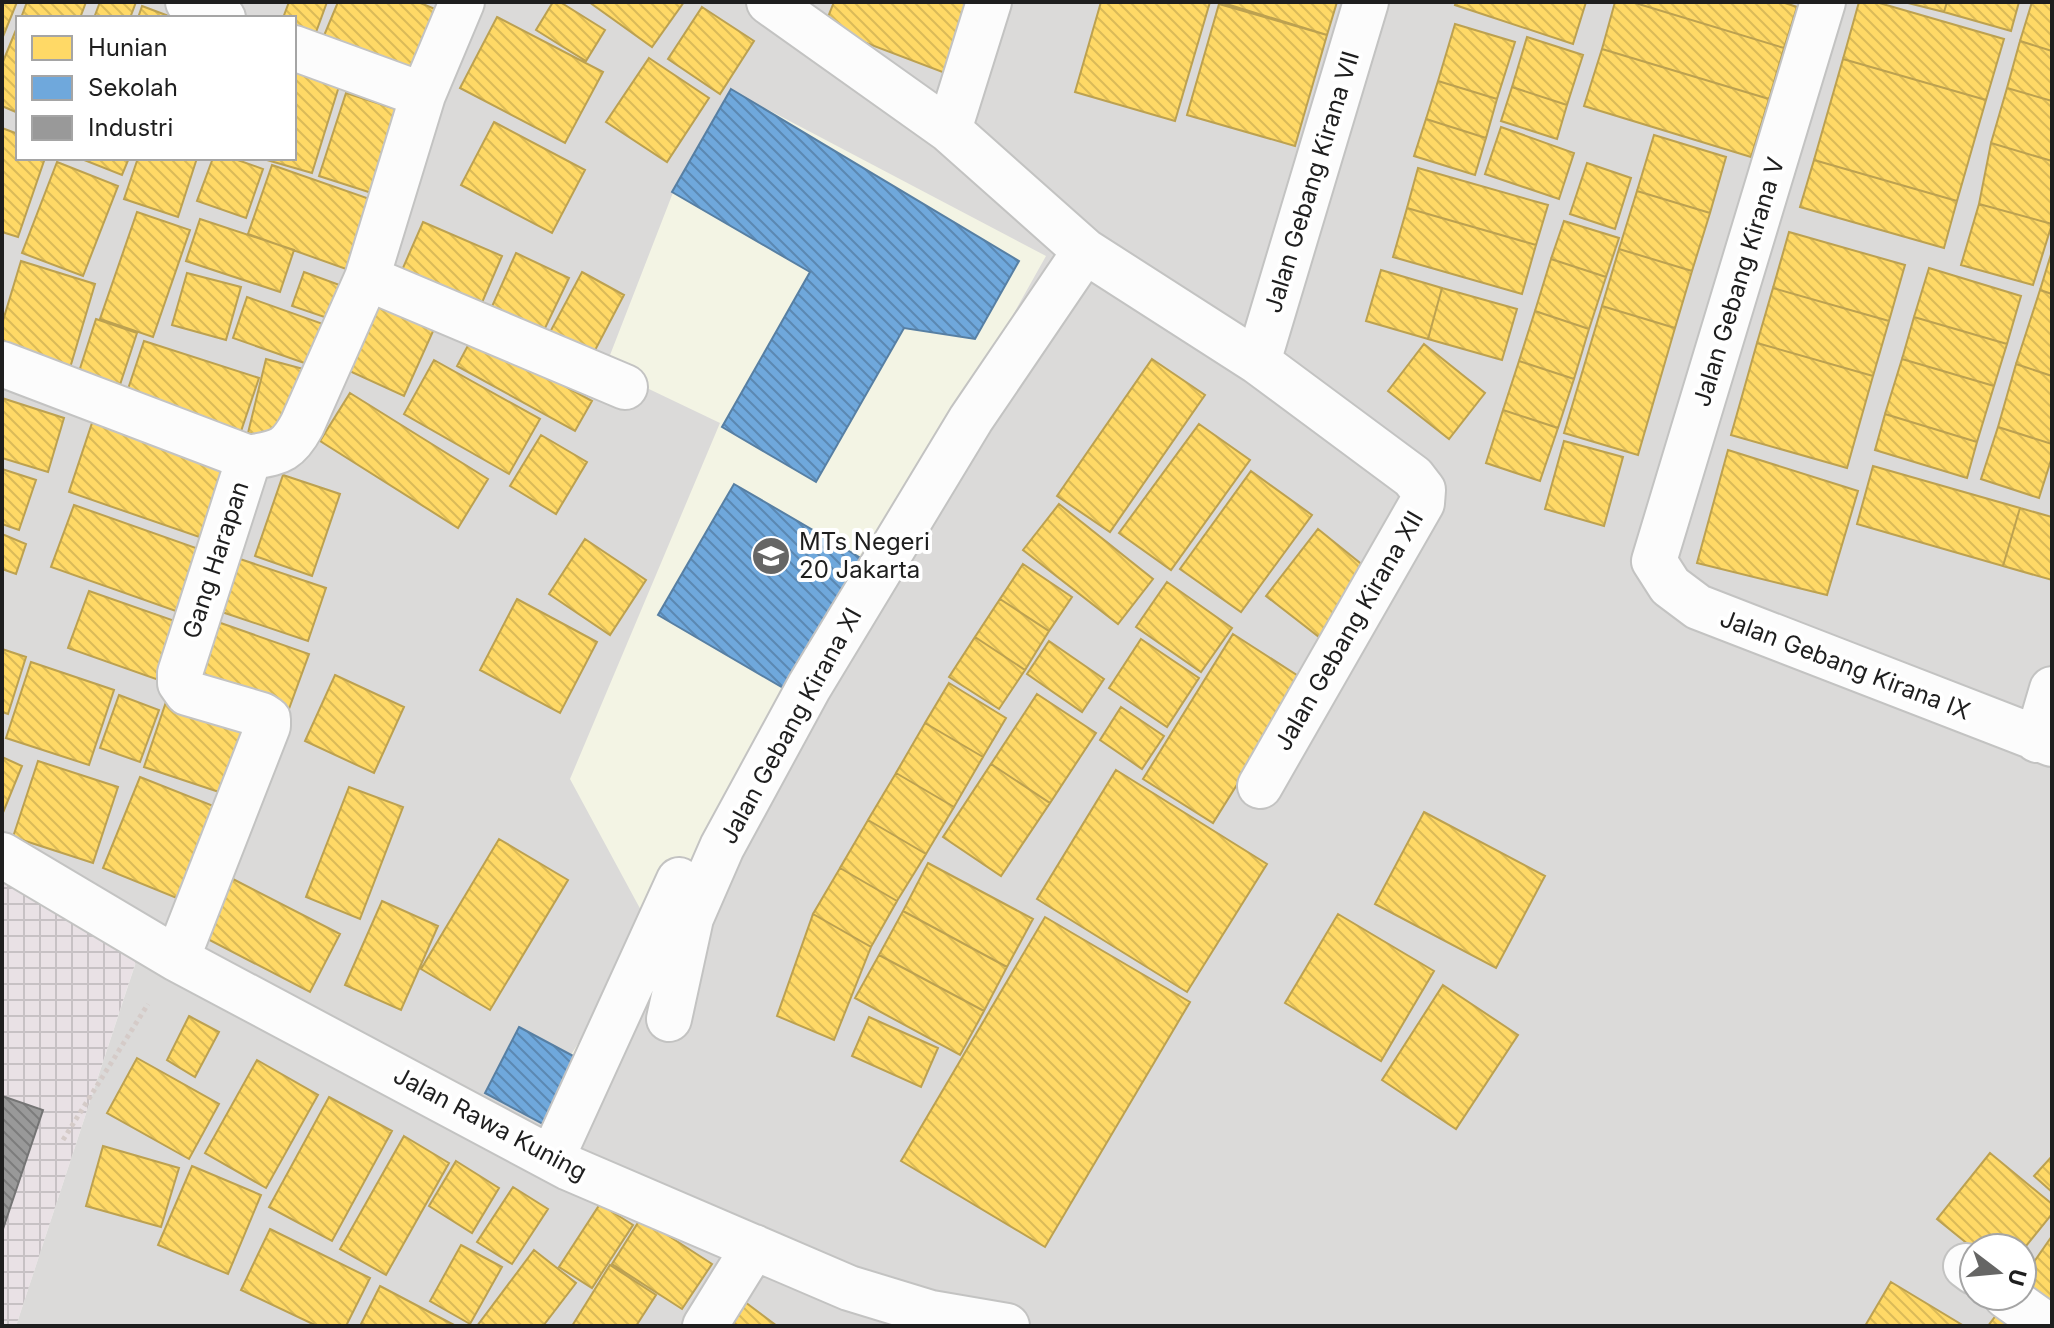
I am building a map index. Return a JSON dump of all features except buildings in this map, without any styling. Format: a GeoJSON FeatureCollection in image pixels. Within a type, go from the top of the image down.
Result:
{"type":"FeatureCollection","features":[{"type":"Feature","properties":{"kind":"street"},"geometry":{"type":"LineString","coordinates":[[188,2],[219,16]]}},
{"type":"Feature","properties":{"kind":"street","name":"Gang Harapan"},"geometry":{"type":"LineString","coordinates":[[177,959],[268,726],[268,719],[262,715],[187,693],[180,683],[184,659],[249,458],[283,451],[293,442],[367,278],[423,95],[462,2]]}},
{"type":"Feature","properties":{"kind":"street"},"geometry":{"type":"LineString","coordinates":[[769,2],[949,130],[1085,251],[1258,362]]}},
{"type":"Feature","properties":{"kind":"street"},"geometry":{"type":"LineString","coordinates":[[949,130],[989,2]]}},
{"type":"Feature","properties":{"kind":"street","name":"Jalan Gebang Kirana VII"},"geometry":{"type":"LineString","coordinates":[[1258,362],[1366,2]]}},
{"type":"Feature","properties":{"kind":"street","name":"Jalan Gebang Kirana V"},"geometry":{"type":"LineString","coordinates":[[1654,561],[1823,2]]}},
{"type":"Feature","properties":{"kind":"street"},"geometry":{"type":"LineString","coordinates":[[296,49],[423,95]]}},
{"type":"Feature","properties":{"kind":"street","name":"Jalan Gebang Kirana XI"},"geometry":{"type":"LineString","coordinates":[[669,1019],[691,918],[729,834],[809,687],[971,419],[1085,251]]}},
{"type":"Feature","properties":{"kind":"street"},"geometry":{"type":"LineString","coordinates":[[367,278],[625,387]]}},
{"type":"Feature","properties":{"kind":"street","name":"Jalan Gebang Kirana XII"},"geometry":{"type":"LineString","coordinates":[[1258,362],[1413,477],[1423,490],[1422,503],[1260,786]]}},
{"type":"Feature","properties":{"kind":"street"},"geometry":{"type":"LineString","coordinates":[[2,364],[249,458]]}},
{"type":"Feature","properties":{"kind":"street","name":"Jalan Gebang Kirana IX"},"geometry":{"type":"LineString","coordinates":[[1654,561],[1670,586],[1698,607],[2044,742]]}},
{"type":"Feature","properties":{"kind":"street"},"geometry":{"type":"LineString","coordinates":[[2044,742],[2052,689]]}},
{"type":"Feature","properties":{"kind":"street","name":"Jalan Rawa Kuning"},"geometry":{"type":"LineString","coordinates":[[2,855],[177,959],[569,1168],[849,1288],[931,1313],[1007,1326]]}},
{"type":"Feature","properties":{"kind":"street"},"geometry":{"type":"LineString","coordinates":[[552,1158],[686,866]]}},
{"type":"Feature","properties":{"kind":"street"},"geometry":{"type":"LineString","coordinates":[[705,1326],[754,1247]]}},
{"type":"Feature","properties":{"kind":"street"},"geometry":{"type":"LineString","coordinates":[[2028,1312],[2048,1326]]}},
{"type":"Feature","properties":{"kind":"path"},"geometry":{"type":"LineString","coordinates":[[63,1140],[177,959]]}},
{"type":"Feature","properties":{"kind":"shaded area"},"geometry":{"type":"Polygon","coordinates":[[[2,2],[2052,2],[2052,1326],[16,1326],[138,956],[2,866],[2,2]]]}},
{"type":"Feature","properties":{"kind":"shaded area","name":"MTs Negeri 20 Jakarta"},"geometry":{"type":"Polygon","coordinates":[[[763,107],[1046,256],[556,1131],[532,1118],[650,927],[570,779],[720,423],[605,368],[674,190],[711,202],[763,107]]]}},
{"type":"Feature","properties":{"kind":"shaded area"},"geometry":{"type":"Polygon","coordinates":[[[2,866],[138,955],[16,1326],[2,1326],[2,866]]]}},
{"type":"Feature","properties":{"kind":"place","name":"MTs Negeri 20 Jakarta"},"geometry":{"type":"Point","coordinates":[771,556]}}]}
